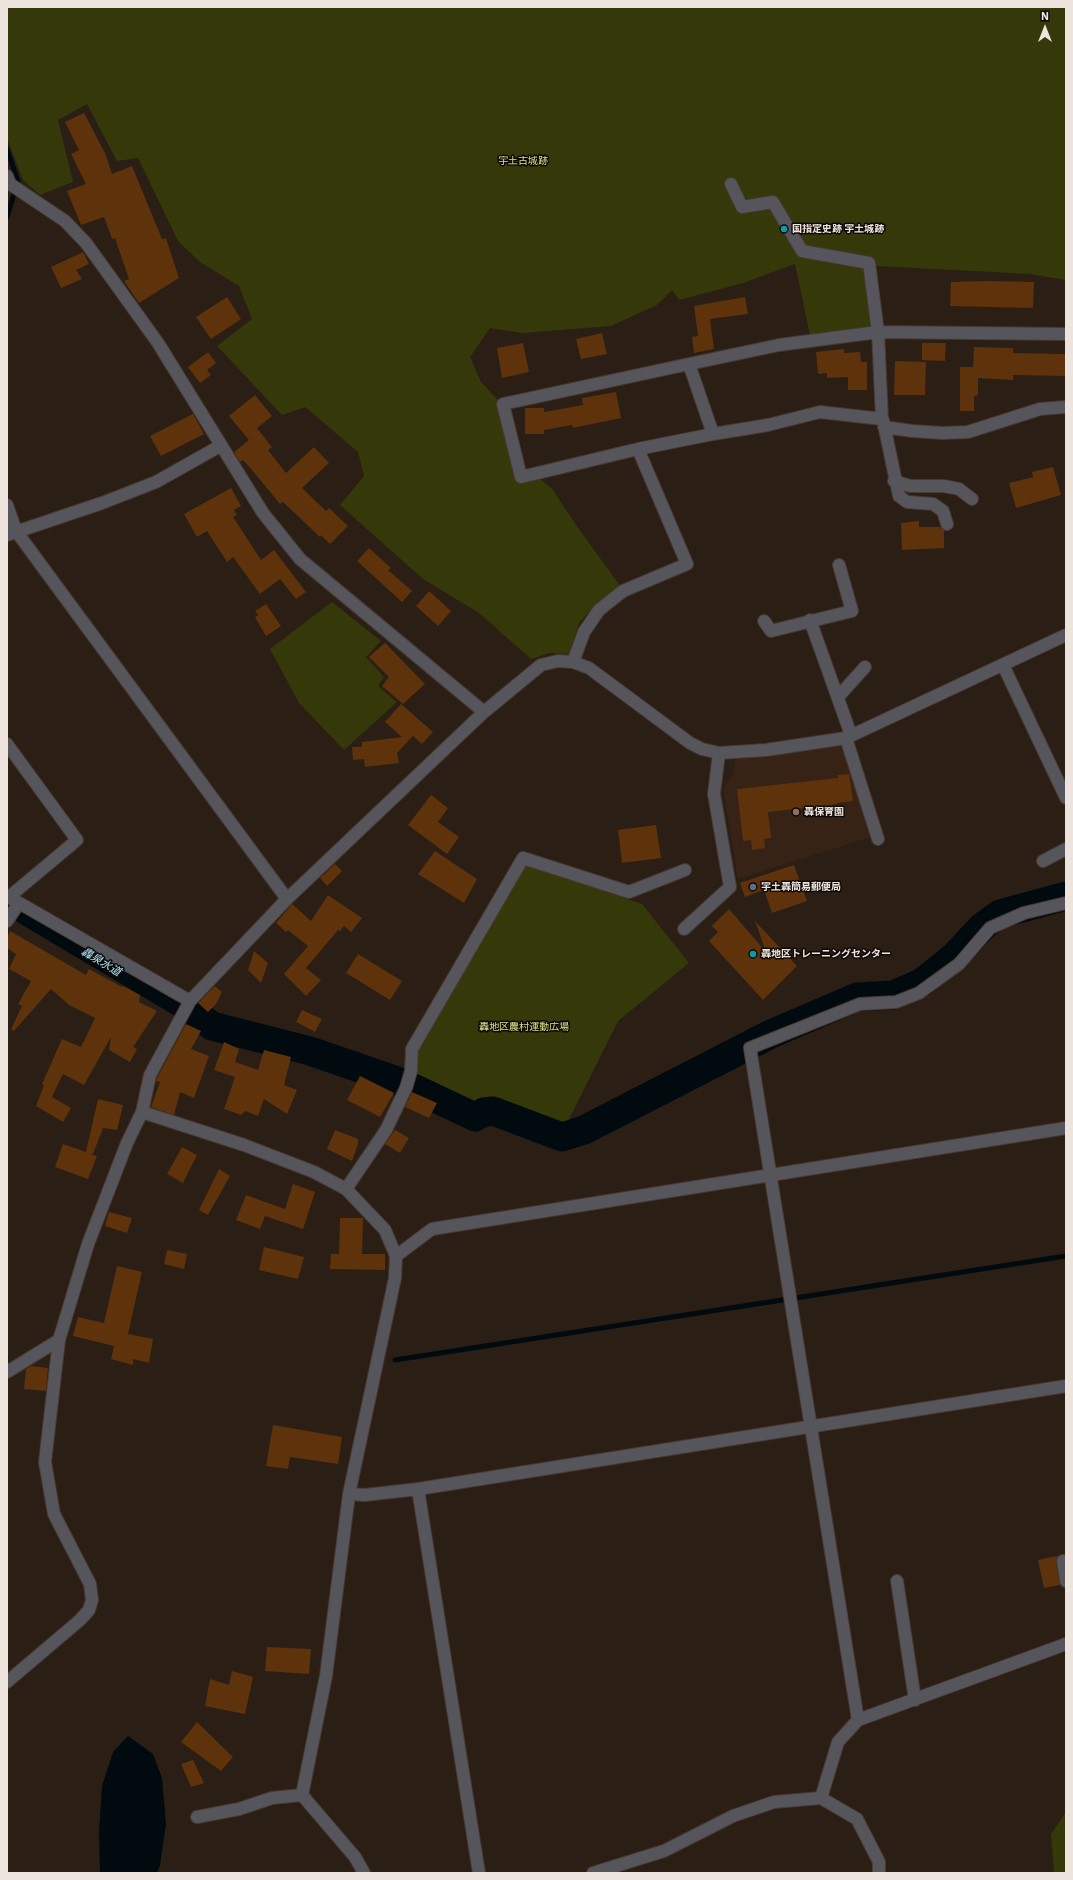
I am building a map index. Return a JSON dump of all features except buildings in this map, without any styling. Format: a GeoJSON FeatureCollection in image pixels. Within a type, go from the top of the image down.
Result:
{"type":"FeatureCollection","features":[{"type":"Feature","properties":{"kind":"street"},"geometry":{"type":"LineString","coordinates":[[731,184],[742,207],[773,202],[802,251],[869,263],[878,332],[883,423],[894,481],[899,496],[907,502],[933,504],[943,511],[947,524]]}},
{"type":"Feature","properties":{"kind":"street"},"geometry":{"type":"LineString","coordinates":[[8,185],[65,221],[86,243],[158,343],[220,446],[263,513],[300,559],[484,712]]}},
{"type":"Feature","properties":{"kind":"street"},"geometry":{"type":"LineString","coordinates":[[1066,334],[878,332],[779,345],[503,404],[521,477],[638,449],[768,425],[820,412],[883,423],[912,431],[942,433],[968,432],[1040,409],[1066,407]]}},
{"type":"Feature","properties":{"kind":"street"},"geometry":{"type":"LineString","coordinates":[[689,364],[713,434]]}},
{"type":"Feature","properties":{"kind":"street"},"geometry":{"type":"LineString","coordinates":[[12,533],[102,503],[156,482],[220,446]]}},
{"type":"Feature","properties":{"kind":"street"},"geometry":{"type":"LineString","coordinates":[[573,662],[584,632],[599,610],[623,591],[687,564],[638,449]]}},
{"type":"Feature","properties":{"kind":"street"},"geometry":{"type":"LineString","coordinates":[[894,481],[910,486],[944,486],[959,489],[972,498]]}},
{"type":"Feature","properties":{"kind":"street"},"geometry":{"type":"LineString","coordinates":[[7,505],[12,533],[287,899]]}},
{"type":"Feature","properties":{"kind":"street"},"geometry":{"type":"LineString","coordinates":[[764,621],[771,631],[810,620],[852,611],[839,565]]}},
{"type":"Feature","properties":{"kind":"street"},"geometry":{"type":"LineString","coordinates":[[810,620],[838,697],[878,839]]}},
{"type":"Feature","properties":{"kind":"street"},"geometry":{"type":"LineString","coordinates":[[7,1682],[80,1620],[89,1610],[92,1600],[90,1584],[54,1514],[45,1462],[59,1340],[88,1244],[127,1143],[142,1112],[150,1075],[190,1001],[287,899],[484,712],[541,665],[558,661],[573,662],[588,668],[690,743],[702,750],[718,753],[766,750],[848,736],[1066,635]]}},
{"type":"Feature","properties":{"kind":"street"},"geometry":{"type":"LineString","coordinates":[[1003,665],[1066,798]]}},
{"type":"Feature","properties":{"kind":"street"},"geometry":{"type":"LineString","coordinates":[[838,697],[865,667]]}},
{"type":"Feature","properties":{"kind":"street"},"geometry":{"type":"LineString","coordinates":[[7,744],[77,840],[12,899],[7,921]]}},
{"type":"Feature","properties":{"kind":"street"},"geometry":{"type":"LineString","coordinates":[[684,929],[730,887],[714,794],[718,753]]}},
{"type":"Feature","properties":{"kind":"street"},"geometry":{"type":"LineString","coordinates":[[1043,861],[1066,849]]}},
{"type":"Feature","properties":{"kind":"street"},"geometry":{"type":"LineString","coordinates":[[346,1190],[386,1130],[406,1088],[411,1071],[412,1050],[523,858],[629,892],[685,870]]}},
{"type":"Feature","properties":{"kind":"street"},"geometry":{"type":"LineString","coordinates":[[12,899],[190,1001]]}},
{"type":"Feature","properties":{"kind":"street"},"geometry":{"type":"LineString","coordinates":[[858,1720],[812,1426],[750,1048],[860,1004],[896,1002],[919,992],[959,964],[990,928],[1024,914],[1066,903]]}},
{"type":"Feature","properties":{"kind":"street"},"geometry":{"type":"LineString","coordinates":[[142,1112],[258,1150],[314,1172],[346,1190],[385,1230],[396,1256],[395,1278],[349,1494],[326,1676],[302,1795]]}},
{"type":"Feature","properties":{"kind":"street"},"geometry":{"type":"LineString","coordinates":[[396,1256],[432,1229],[1066,1128]]}},
{"type":"Feature","properties":{"kind":"street"},"geometry":{"type":"LineString","coordinates":[[7,1372],[59,1340]]}},
{"type":"Feature","properties":{"kind":"street"},"geometry":{"type":"LineString","coordinates":[[349,1494],[365,1495],[418,1489],[1066,1386]]}},
{"type":"Feature","properties":{"kind":"street"},"geometry":{"type":"LineString","coordinates":[[418,1489],[479,1873]]}},
{"type":"Feature","properties":{"kind":"street"},"geometry":{"type":"LineString","coordinates":[[1063,1561],[1066,1581]]}},
{"type":"Feature","properties":{"kind":"street"},"geometry":{"type":"LineString","coordinates":[[897,1581],[915,1700]]}},
{"type":"Feature","properties":{"kind":"street"},"geometry":{"type":"LineString","coordinates":[[821,1798],[838,1742],[858,1720],[1066,1644]]}},
{"type":"Feature","properties":{"kind":"street"},"geometry":{"type":"LineString","coordinates":[[197,1817],[239,1809],[272,1798],[302,1795]]}},
{"type":"Feature","properties":{"kind":"street"},"geometry":{"type":"LineString","coordinates":[[302,1795],[355,1857],[364,1873]]}},
{"type":"Feature","properties":{"kind":"street"},"geometry":{"type":"LineString","coordinates":[[593,1873],[664,1851],[733,1816],[774,1802],[821,1798],[856,1819],[879,1862],[879,1873]]}},
{"type":"Feature","properties":{"kind":"shaded area","name":"轟保育園"},"geometry":{"type":"Polygon","coordinates":[[[842,745],[873,836],[738,879],[723,788],[733,774],[735,759],[842,745]]]}},
{"type":"Feature","properties":{"kind":"shaded area"},"geometry":{"type":"Polygon","coordinates":[[[128,1736],[153,1754],[162,1778],[166,1824],[160,1865],[157,1873],[100,1873],[99,1831],[102,1786],[113,1752],[128,1736]]]}},
{"type":"Feature","properties":{"kind":"green space","name":"宇土古城跡"},"geometry":{"type":"Polygon","coordinates":[[[7,7],[1066,7],[1066,280],[1030,274],[876,266],[880,328],[810,335],[795,264],[743,283],[679,300],[672,290],[657,305],[611,326],[523,333],[490,328],[470,357],[481,382],[498,400],[517,481],[538,477],[553,490],[576,525],[621,587],[598,602],[579,623],[569,654],[550,653],[531,659],[479,613],[423,579],[340,505],[364,476],[358,452],[305,407],[282,415],[217,346],[252,319],[239,286],[200,262],[178,241],[138,158],[117,161],[87,104],[58,120],[73,182],[40,195],[23,180],[7,138],[7,7]]]}},
{"type":"Feature","properties":{"kind":"green space"},"geometry":{"type":"Polygon","coordinates":[[[332,602],[381,641],[366,657],[384,677],[378,686],[397,702],[344,750],[299,703],[270,649],[332,602]]]}},
{"type":"Feature","properties":{"kind":"green space","name":"轟地区農村運動広場"},"geometry":{"type":"Polygon","coordinates":[[[525,864],[642,904],[689,963],[618,1021],[563,1131],[484,1103],[477,1112],[412,1082],[415,1052],[525,864]]]}},
{"type":"Feature","properties":{"kind":"green space"},"geometry":{"type":"Polygon","coordinates":[[[1066,1812],[1066,1873],[1054,1873],[1051,1834],[1066,1812]]]}},
{"type":"Feature","properties":{"kind":"waterway"},"geometry":{"type":"LineString","coordinates":[[7,149],[18,181],[7,217]]}},
{"type":"Feature","properties":{"kind":"waterway"},"geometry":{"type":"LineString","coordinates":[[194,1013],[212,1026],[310,1051],[403,1083],[475,1117],[484,1112],[493,1111],[562,1137],[584,1130],[771,1034],[857,997],[893,995],[921,983],[955,956],[983,926],[1000,914],[1066,896]]}},
{"type":"Feature","properties":{"kind":"waterway","name":"轟泉水道"},"geometry":{"type":"LineString","coordinates":[[22,915],[180,1009]]}},
{"type":"Feature","properties":{"kind":"waterway"},"geometry":{"type":"LineString","coordinates":[[395,1360],[1066,1256]]}},
{"type":"Feature","properties":{"kind":"place","name":"国指定史跡 宇土城跡"},"geometry":{"type":"Point","coordinates":[784,229]}},
{"type":"Feature","properties":{"kind":"place","name":"轟保育園"},"geometry":{"type":"Point","coordinates":[796,812]}},
{"type":"Feature","properties":{"kind":"place","name":"宇土轟簡易郵便局"},"geometry":{"type":"Point","coordinates":[753,887]}},
{"type":"Feature","properties":{"kind":"place","name":"轟地区トレーニングセンター"},"geometry":{"type":"Point","coordinates":[753,954]}}]}
